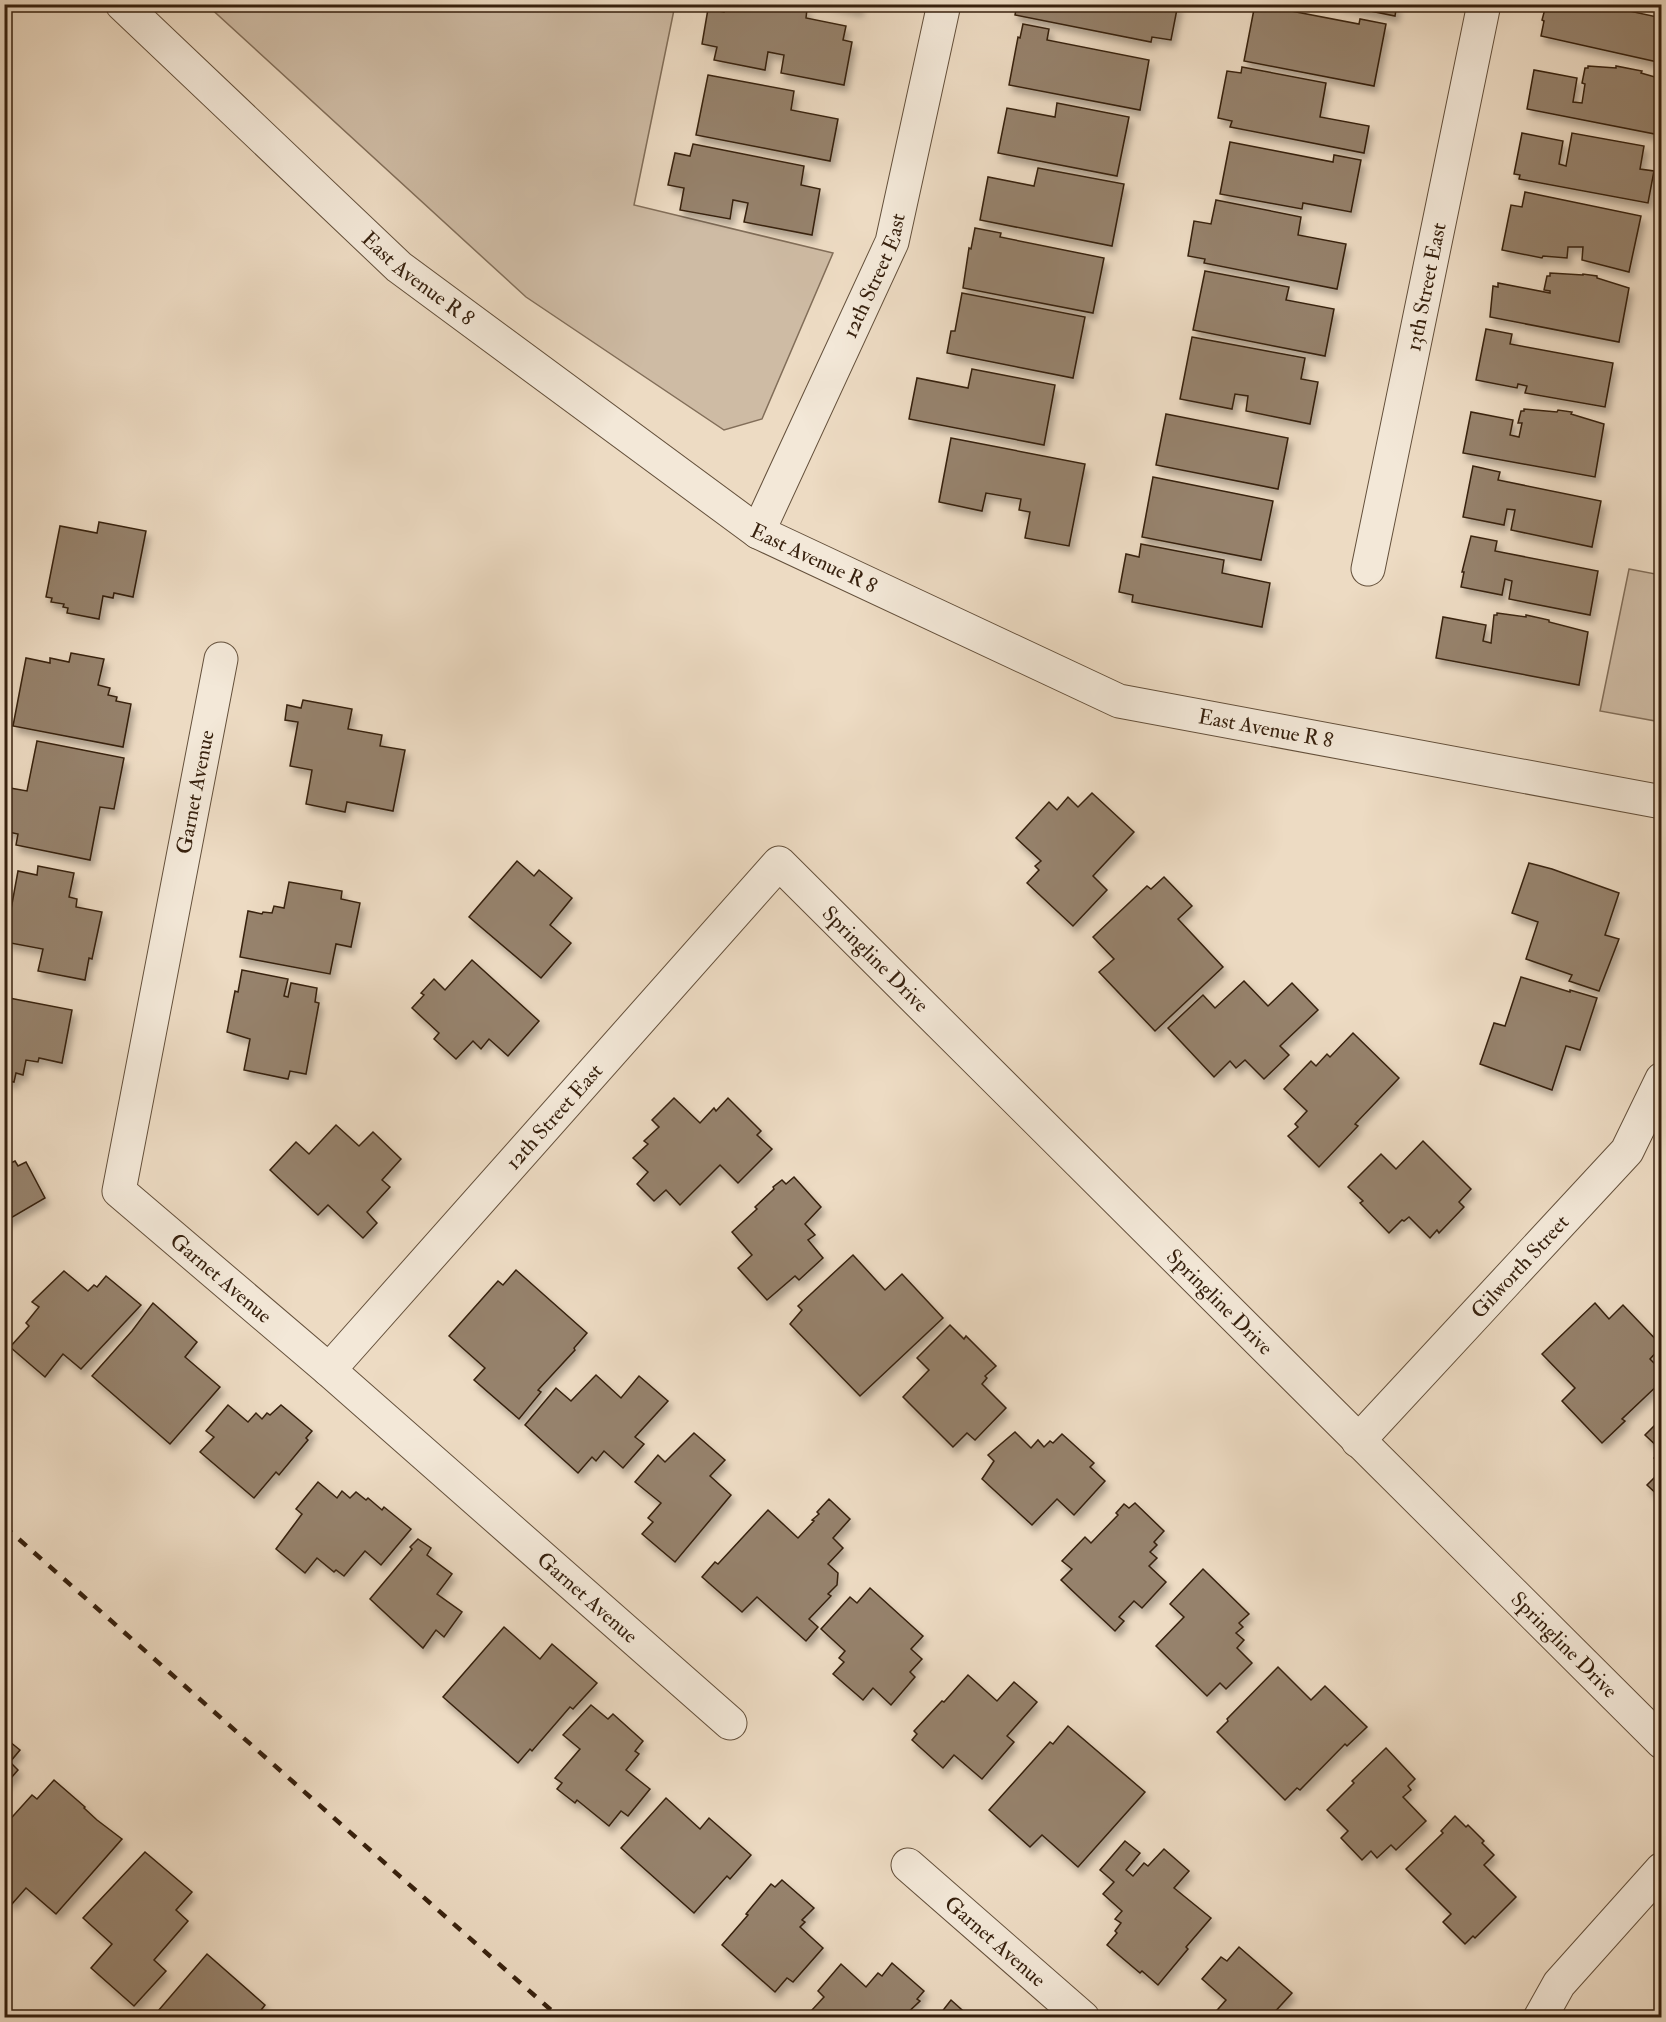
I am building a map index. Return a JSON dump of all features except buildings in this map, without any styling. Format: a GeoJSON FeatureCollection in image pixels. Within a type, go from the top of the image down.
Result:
{"type":"FeatureCollection","features":[{"type":"Feature","properties":{"kind":"street","name":"East Avenue R 8"},"geometry":{"type":"LineString","coordinates":[[122,4],[399,267],[758,532],[1119,701],[1662,802]]}},
{"type":"Feature","properties":{"kind":"street","name":"12th Street East"},"geometry":{"type":"LineString","coordinates":[[758,532],[892,242],[944,4]]}},
{"type":"Feature","properties":{"kind":"street","name":"13th Street East"},"geometry":{"type":"LineString","coordinates":[[1368,569],[1484,4]]}},
{"type":"Feature","properties":{"kind":"street","name":"Garnet Avenue"},"geometry":{"type":"LineString","coordinates":[[221,659],[119,1191],[329,1370],[730,1723]]}},
{"type":"Feature","properties":{"kind":"street","name":"12th Street East"},"geometry":{"type":"LineString","coordinates":[[329,1370],[779,863]]}},
{"type":"Feature","properties":{"kind":"street","name":"Springline Drive"},"geometry":{"type":"LineString","coordinates":[[779,863],[1662,1742]]}},
{"type":"Feature","properties":{"kind":"street","name":"Gilworth Street"},"geometry":{"type":"LineString","coordinates":[[1358,1441],[1627,1151],[1662,1079]]}},
{"type":"Feature","properties":{"kind":"street","name":"Garnet Avenue"},"geometry":{"type":"LineString","coordinates":[[908,1865],[1083,2018]]}},
{"type":"Feature","properties":{"kind":"street"},"geometry":{"type":"LineString","coordinates":[[1540,2018],[1559,1984],[1662,1869]]}},
{"type":"Feature","properties":{"kind":"shaded area"},"geometry":{"type":"Polygon","coordinates":[[[207,5],[675,5],[634,205],[833,253],[762,419],[724,430],[526,297],[207,5]]]}},
{"type":"Feature","properties":{"kind":"shaded area"},"geometry":{"type":"Polygon","coordinates":[[[1629,569],[1661,575],[1661,722],[1600,711],[1629,569]]]}},
{"type":"Feature","properties":{"kind":"railway"},"geometry":{"type":"LineString","coordinates":[[4,1526],[560,2018]]}}]}
